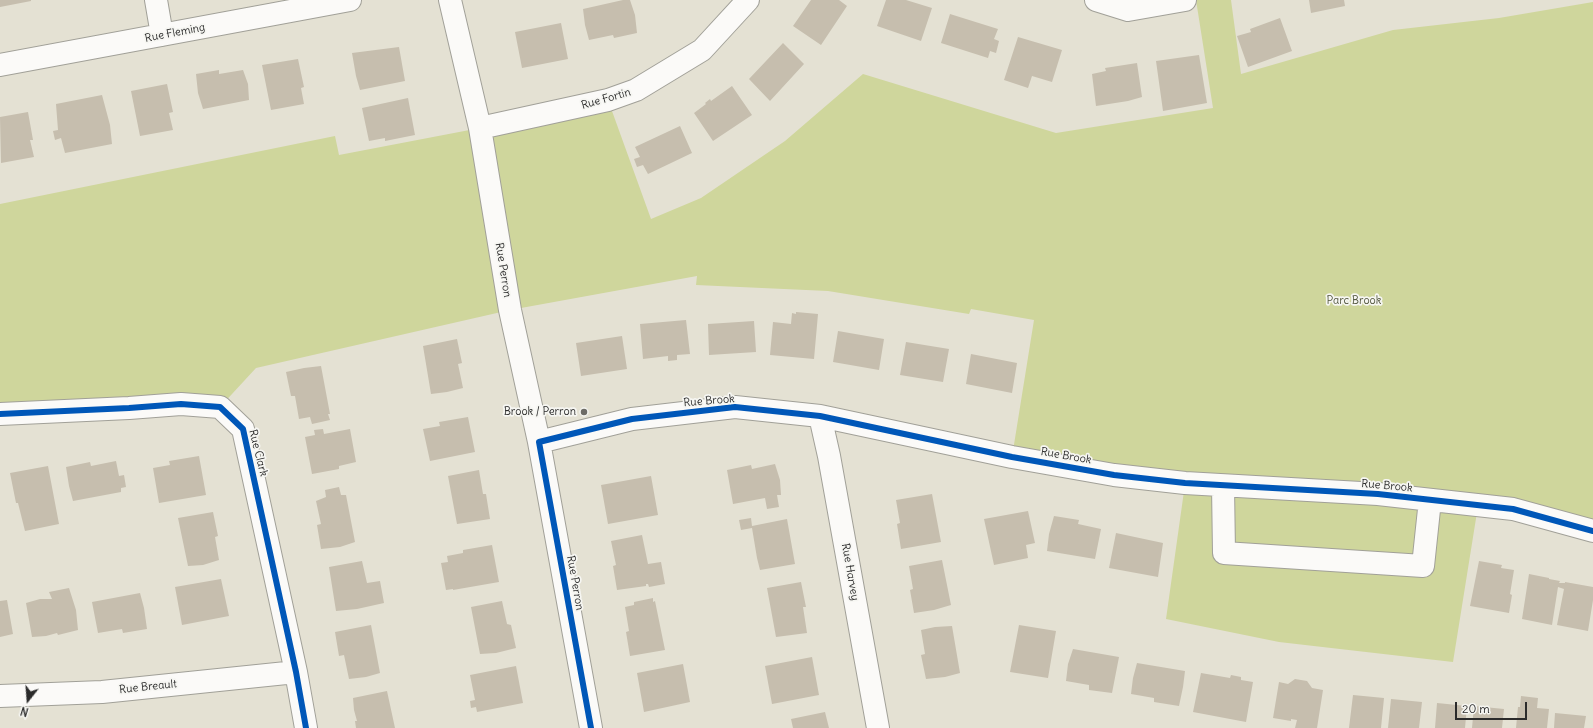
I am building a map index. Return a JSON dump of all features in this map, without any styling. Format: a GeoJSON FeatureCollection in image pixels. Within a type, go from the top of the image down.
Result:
{"type":"FeatureCollection","features":[{"type":"Feature","properties":{"kind":"street"},"geometry":{"type":"LineString","coordinates":[[156,0],[162,36]]}},
{"type":"Feature","properties":{"kind":"street","name":"Rue Fleming"},"geometry":{"type":"LineString","coordinates":[[0,64],[162,36],[350,0]]}},
{"type":"Feature","properties":{"kind":"street","name":"Rue Perron"},"geometry":{"type":"LineString","coordinates":[[450,0],[480,128],[510,310],[539,442],[591,728]]}},
{"type":"Feature","properties":{"kind":"street","name":"Rue Fortin"},"geometry":{"type":"LineString","coordinates":[[480,128],[608,100],[636,90],[702,50],[748,0]]}},
{"type":"Feature","properties":{"kind":"street"},"geometry":{"type":"LineString","coordinates":[[1096,0],[1128,10],[1185,0]]}},
{"type":"Feature","properties":{"kind":"street","name":"Rue Clark"},"geometry":{"type":"LineString","coordinates":[[0,414],[181,404],[220,407],[243,430],[296,672],[306,728]]}},
{"type":"Feature","properties":{"kind":"street","name":"Rue Brook"},"geometry":{"type":"LineString","coordinates":[[539,442],[632,419],[735,407],[820,416],[1012,457],[1114,475],[1185,484],[1378,494],[1514,509],[1593,531]]}},
{"type":"Feature","properties":{"kind":"street","name":"Rue Harvey"},"geometry":{"type":"LineString","coordinates":[[820,416],[830,456],[878,728]]}},
{"type":"Feature","properties":{"kind":"street"},"geometry":{"type":"LineString","coordinates":[[1223,486],[1224,553],[1423,566],[1430,500]]}},
{"type":"Feature","properties":{"kind":"street","name":"Rue Breault"},"geometry":{"type":"LineString","coordinates":[[0,696],[102,692],[296,672]]}},
{"type":"Feature","properties":{"kind":"green space","name":"Parc Brook"},"geometry":{"type":"Polygon","coordinates":[[[1196,0],[1231,0],[1241,74],[1393,30],[1499,18],[1593,2],[1593,531],[1478,506],[1453,662],[1279,642],[1166,619],[1185,484],[1012,457],[1034,320],[971,309],[969,314],[828,291],[696,285],[697,276],[510,310],[256,368],[220,407],[0,414],[0,204],[335,136],[339,155],[480,128],[608,100],[651,219],[701,198],[785,141],[863,74],[1056,133],[1213,108],[1196,0]]]}},
{"type":"Feature","properties":{"kind":"building"},"geometry":{"type":"Polygon","coordinates":[[[0,0],[31,0],[31,1],[0,7],[0,0]]]}},
{"type":"Feature","properties":{"kind":"building"},"geometry":{"type":"Polygon","coordinates":[[[623,0],[630,0],[635,15],[637,33],[614,38],[613,35],[589,40],[583,9],[623,0]]]}},
{"type":"Feature","properties":{"kind":"building"},"geometry":{"type":"Polygon","coordinates":[[[811,0],[839,0],[847,6],[821,45],[793,26],[811,0]]]}},
{"type":"Feature","properties":{"kind":"building"},"geometry":{"type":"Polygon","coordinates":[[[886,0],[906,0],[932,8],[921,41],[877,26],[886,0]]]}},
{"type":"Feature","properties":{"kind":"building"},"geometry":{"type":"Polygon","coordinates":[[[1309,0],[1344,0],[1345,6],[1311,13],[1309,0]]]}},
{"type":"Feature","properties":{"kind":"building"},"geometry":{"type":"Polygon","coordinates":[[[950,14],[998,29],[994,39],[999,41],[996,53],[990,51],[988,58],[941,43],[950,14]]]}},
{"type":"Feature","properties":{"kind":"building"},"geometry":{"type":"Polygon","coordinates":[[[1280,18],[1292,51],[1248,67],[1237,36],[1251,32],[1250,29],[1280,18]]]}},
{"type":"Feature","properties":{"kind":"building"},"geometry":{"type":"Polygon","coordinates":[[[561,23],[568,59],[522,68],[515,32],[561,23]]]}},
{"type":"Feature","properties":{"kind":"building"},"geometry":{"type":"Polygon","coordinates":[[[1018,37],[1062,50],[1052,82],[1032,76],[1028,88],[1004,80],[1018,37]]]}},
{"type":"Feature","properties":{"kind":"building"},"geometry":{"type":"Polygon","coordinates":[[[783,43],[804,64],[770,101],[749,79],[783,43]]]}},
{"type":"Feature","properties":{"kind":"building"},"geometry":{"type":"Polygon","coordinates":[[[399,47],[405,81],[360,90],[352,53],[399,47]]]}},
{"type":"Feature","properties":{"kind":"building"},"geometry":{"type":"Polygon","coordinates":[[[1199,55],[1207,103],[1163,111],[1156,61],[1199,55]]]}},
{"type":"Feature","properties":{"kind":"building"},"geometry":{"type":"Polygon","coordinates":[[[298,59],[304,87],[301,88],[304,104],[271,110],[262,65],[298,59]]]}},
{"type":"Feature","properties":{"kind":"building"},"geometry":{"type":"Polygon","coordinates":[[[1137,63],[1142,97],[1128,101],[1096,106],[1092,74],[1106,71],[1105,68],[1137,63]]]}},
{"type":"Feature","properties":{"kind":"building"},"geometry":{"type":"Polygon","coordinates":[[[219,70],[219,74],[243,70],[248,84],[249,100],[203,109],[198,93],[196,74],[219,70]]]}},
{"type":"Feature","properties":{"kind":"building"},"geometry":{"type":"Polygon","coordinates":[[[167,84],[173,112],[169,113],[173,130],[140,136],[131,91],[167,84]]]}},
{"type":"Feature","properties":{"kind":"building"},"geometry":{"type":"Polygon","coordinates":[[[732,86],[752,115],[713,141],[694,113],[710,99],[711,101],[732,86]]]}},
{"type":"Feature","properties":{"kind":"building"},"geometry":{"type":"Polygon","coordinates":[[[102,95],[110,125],[112,144],[65,153],[61,138],[55,140],[53,131],[58,130],[56,104],[102,95]]]}},
{"type":"Feature","properties":{"kind":"building"},"geometry":{"type":"Polygon","coordinates":[[[408,98],[415,135],[385,141],[385,138],[369,141],[362,108],[408,98]]]}},
{"type":"Feature","properties":{"kind":"building"},"geometry":{"type":"Polygon","coordinates":[[[28,112],[33,140],[30,140],[34,157],[1,163],[0,117],[28,112]]]}},
{"type":"Feature","properties":{"kind":"building"},"geometry":{"type":"Polygon","coordinates":[[[680,126],[692,153],[648,174],[643,165],[637,167],[634,159],[640,157],[635,147],[680,126]]]}},
{"type":"Feature","properties":{"kind":"building"},"geometry":{"type":"Polygon","coordinates":[[[796,312],[818,314],[814,359],[770,355],[773,322],[791,324],[792,313],[796,314],[796,312]]]}},
{"type":"Feature","properties":{"kind":"building"},"geometry":{"type":"Polygon","coordinates":[[[686,320],[690,354],[677,355],[677,360],[668,361],[668,356],[643,359],[640,324],[686,320]]]}},
{"type":"Feature","properties":{"kind":"building"},"geometry":{"type":"Polygon","coordinates":[[[754,321],[756,352],[709,355],[708,324],[754,321]]]}},
{"type":"Feature","properties":{"kind":"building"},"geometry":{"type":"Polygon","coordinates":[[[838,331],[884,339],[879,370],[833,362],[838,331]]]}},
{"type":"Feature","properties":{"kind":"building"},"geometry":{"type":"Polygon","coordinates":[[[622,336],[627,369],[581,376],[576,343],[622,336]]]}},
{"type":"Feature","properties":{"kind":"building"},"geometry":{"type":"Polygon","coordinates":[[[457,339],[462,363],[458,364],[463,388],[431,394],[423,346],[457,339]]]}},
{"type":"Feature","properties":{"kind":"building"},"geometry":{"type":"Polygon","coordinates":[[[906,342],[949,349],[943,382],[900,375],[906,342]]]}},
{"type":"Feature","properties":{"kind":"building"},"geometry":{"type":"Polygon","coordinates":[[[971,354],[1017,363],[1012,393],[966,384],[971,354]]]}},
{"type":"Feature","properties":{"kind":"building"},"geometry":{"type":"Polygon","coordinates":[[[321,366],[330,420],[312,424],[310,417],[299,419],[295,396],[291,396],[286,372],[321,366]]]}},
{"type":"Feature","properties":{"kind":"building"},"geometry":{"type":"Polygon","coordinates":[[[468,417],[475,452],[430,461],[423,429],[440,426],[439,422],[468,417]]]}},
{"type":"Feature","properties":{"kind":"building"},"geometry":{"type":"Polygon","coordinates":[[[323,429],[324,434],[350,429],[356,462],[339,466],[339,469],[312,474],[305,437],[315,435],[314,430],[323,429]]]}},
{"type":"Feature","properties":{"kind":"building"},"geometry":{"type":"Polygon","coordinates":[[[199,456],[206,495],[159,503],[153,468],[170,465],[169,461],[199,456]]]}},
{"type":"Feature","properties":{"kind":"building"},"geometry":{"type":"Polygon","coordinates":[[[116,461],[119,476],[124,475],[126,487],[121,488],[121,492],[73,501],[66,467],[90,462],[91,466],[116,461]]]}},
{"type":"Feature","properties":{"kind":"building"},"geometry":{"type":"Polygon","coordinates":[[[775,464],[780,480],[781,495],[777,495],[779,507],[767,509],[765,498],[733,504],[727,470],[751,465],[752,469],[775,464]]]}},
{"type":"Feature","properties":{"kind":"building"},"geometry":{"type":"Polygon","coordinates":[[[48,466],[59,524],[25,531],[18,503],[16,503],[10,473],[48,466]]]}},
{"type":"Feature","properties":{"kind":"building"},"geometry":{"type":"Polygon","coordinates":[[[479,470],[483,494],[486,494],[490,519],[457,524],[448,476],[479,470]]]}},
{"type":"Feature","properties":{"kind":"building"},"geometry":{"type":"Polygon","coordinates":[[[651,476],[658,515],[608,524],[601,485],[651,476]]]}},
{"type":"Feature","properties":{"kind":"building"},"geometry":{"type":"Polygon","coordinates":[[[339,487],[341,495],[346,495],[355,542],[340,547],[321,549],[317,525],[321,524],[316,501],[326,497],[325,490],[339,487]]]}},
{"type":"Feature","properties":{"kind":"building"},"geometry":{"type":"Polygon","coordinates":[[[932,494],[941,542],[901,549],[897,524],[900,523],[896,500],[932,494]]]}},
{"type":"Feature","properties":{"kind":"building"},"geometry":{"type":"Polygon","coordinates":[[[1028,511],[1035,543],[1026,545],[1028,558],[994,565],[984,519],[1028,511]]]}},
{"type":"Feature","properties":{"kind":"building"},"geometry":{"type":"Polygon","coordinates":[[[213,512],[218,536],[215,537],[219,560],[203,565],[188,566],[178,518],[213,512]]]}},
{"type":"Feature","properties":{"kind":"building"},"geometry":{"type":"Polygon","coordinates":[[[1054,516],[1079,520],[1078,524],[1101,529],[1095,559],[1047,551],[1049,534],[1054,516]]]}},
{"type":"Feature","properties":{"kind":"building"},"geometry":{"type":"Polygon","coordinates":[[[751,518],[752,526],[787,519],[795,564],[760,570],[752,528],[741,530],[739,520],[751,518]]]}},
{"type":"Feature","properties":{"kind":"building"},"geometry":{"type":"Polygon","coordinates":[[[1116,533],[1163,543],[1158,577],[1109,568],[1116,533]]]}},
{"type":"Feature","properties":{"kind":"building"},"geometry":{"type":"Polygon","coordinates":[[[642,535],[648,564],[661,562],[665,584],[649,587],[648,584],[646,584],[646,586],[617,590],[613,566],[616,565],[611,541],[642,535]]]}},
{"type":"Feature","properties":{"kind":"building"},"geometry":{"type":"Polygon","coordinates":[[[492,545],[499,582],[446,590],[441,563],[448,562],[447,556],[463,553],[463,550],[492,545]]]}},
{"type":"Feature","properties":{"kind":"building"},"geometry":{"type":"Polygon","coordinates":[[[942,560],[951,605],[934,610],[914,613],[910,590],[913,589],[909,566],[942,560]]]}},
{"type":"Feature","properties":{"kind":"building"},"geometry":{"type":"Polygon","coordinates":[[[362,561],[367,583],[380,581],[384,603],[357,609],[336,611],[329,567],[362,561]]]}},
{"type":"Feature","properties":{"kind":"building"},"geometry":{"type":"Polygon","coordinates":[[[1479,561],[1502,565],[1501,568],[1514,570],[1510,594],[1512,595],[1509,613],[1470,606],[1479,561]]]}},
{"type":"Feature","properties":{"kind":"building"},"geometry":{"type":"Polygon","coordinates":[[[1529,574],[1560,581],[1559,583],[1565,582],[1593,587],[1593,600],[1588,631],[1557,625],[1564,589],[1558,587],[1552,625],[1522,619],[1529,574]]]}},
{"type":"Feature","properties":{"kind":"building"},"geometry":{"type":"Polygon","coordinates":[[[221,579],[229,616],[182,625],[175,587],[221,579]]]}},
{"type":"Feature","properties":{"kind":"building"},"geometry":{"type":"Polygon","coordinates":[[[801,582],[806,607],[803,607],[807,633],[776,637],[767,588],[801,582]]]}},
{"type":"Feature","properties":{"kind":"building"},"geometry":{"type":"Polygon","coordinates":[[[69,588],[76,610],[78,630],[58,635],[57,633],[46,636],[32,637],[26,603],[40,599],[52,599],[49,592],[69,588]]]}},
{"type":"Feature","properties":{"kind":"building"},"geometry":{"type":"Polygon","coordinates":[[[140,593],[147,629],[123,633],[122,629],[98,633],[92,602],[140,593]]]}},
{"type":"Feature","properties":{"kind":"building"},"geometry":{"type":"Polygon","coordinates":[[[653,598],[653,602],[655,601],[665,650],[630,656],[626,632],[629,631],[625,607],[634,605],[634,602],[653,598]]]}},
{"type":"Feature","properties":{"kind":"building"},"geometry":{"type":"Polygon","coordinates":[[[7,600],[13,634],[0,637],[0,601],[7,600]]]}},
{"type":"Feature","properties":{"kind":"building"},"geometry":{"type":"Polygon","coordinates":[[[502,601],[507,624],[511,625],[516,648],[496,653],[480,654],[471,607],[502,601]]]}},
{"type":"Feature","properties":{"kind":"building"},"geometry":{"type":"Polygon","coordinates":[[[371,625],[380,673],[366,677],[349,679],[344,655],[339,656],[335,632],[371,625]]]}},
{"type":"Feature","properties":{"kind":"building"},"geometry":{"type":"Polygon","coordinates":[[[1019,625],[1056,631],[1048,678],[1010,672],[1019,625]]]}},
{"type":"Feature","properties":{"kind":"building"},"geometry":{"type":"Polygon","coordinates":[[[952,626],[960,673],[945,677],[926,679],[921,655],[925,654],[921,630],[952,626]]]}},
{"type":"Feature","properties":{"kind":"building"},"geometry":{"type":"Polygon","coordinates":[[[1073,649],[1119,657],[1112,693],[1089,690],[1089,685],[1066,681],[1068,664],[1073,649]]]}},
{"type":"Feature","properties":{"kind":"building"},"geometry":{"type":"Polygon","coordinates":[[[812,657],[819,695],[772,704],[765,666],[812,657]]]}},
{"type":"Feature","properties":{"kind":"building"},"geometry":{"type":"Polygon","coordinates":[[[1137,663],[1185,671],[1179,706],[1154,702],[1154,698],[1131,694],[1137,663]]]}},
{"type":"Feature","properties":{"kind":"building"},"geometry":{"type":"Polygon","coordinates":[[[683,664],[690,702],[644,712],[637,673],[683,664]]]}},
{"type":"Feature","properties":{"kind":"building"},"geometry":{"type":"Polygon","coordinates":[[[516,666],[523,703],[477,712],[476,707],[471,708],[470,701],[475,700],[470,675],[516,666]]]}},
{"type":"Feature","properties":{"kind":"building"},"geometry":{"type":"Polygon","coordinates":[[[1201,673],[1230,678],[1231,675],[1241,677],[1241,680],[1253,682],[1246,722],[1193,712],[1201,673]]]}},
{"type":"Feature","properties":{"kind":"building"},"geometry":{"type":"Polygon","coordinates":[[[1295,679],[1307,681],[1312,688],[1323,690],[1317,728],[1295,728],[1297,720],[1291,719],[1291,721],[1273,718],[1279,682],[1288,684],[1295,679]]]}},
{"type":"Feature","properties":{"kind":"building"},"geometry":{"type":"Polygon","coordinates":[[[387,691],[395,728],[356,728],[355,721],[357,721],[353,698],[387,691]]]}},
{"type":"Feature","properties":{"kind":"building"},"geometry":{"type":"Polygon","coordinates":[[[1353,695],[1384,698],[1381,728],[1349,728],[1353,695]]]}},
{"type":"Feature","properties":{"kind":"building"},"geometry":{"type":"Polygon","coordinates":[[[1521,696],[1538,698],[1537,708],[1549,709],[1547,728],[1516,728],[1518,707],[1520,707],[1521,696]]]}},
{"type":"Feature","properties":{"kind":"building"},"geometry":{"type":"Polygon","coordinates":[[[1391,699],[1422,702],[1419,728],[1388,728],[1391,699]]]}},
{"type":"Feature","properties":{"kind":"building"},"geometry":{"type":"Polygon","coordinates":[[[1437,703],[1467,706],[1465,728],[1435,728],[1437,703]]]}},
{"type":"Feature","properties":{"kind":"building"},"geometry":{"type":"Polygon","coordinates":[[[1474,706],[1504,709],[1502,728],[1472,728],[1474,706]]]}},
{"type":"Feature","properties":{"kind":"building"},"geometry":{"type":"Polygon","coordinates":[[[825,712],[829,728],[793,728],[791,719],[825,712]]]}},
{"type":"Feature","properties":{"kind":"building"},"geometry":{"type":"Polygon","coordinates":[[[1555,713],[1586,716],[1584,728],[1554,728],[1555,713]]]}},
{"type":"Feature","properties":{"kind":"cycle path"},"geometry":{"type":"LineString","coordinates":[[0,414],[181,404],[220,407],[243,429],[296,672],[306,728]]}},
{"type":"Feature","properties":{"kind":"cycle path"},"geometry":{"type":"LineString","coordinates":[[591,728],[539,442],[632,419],[735,407],[820,416],[1012,457],[1114,475],[1185,483],[1378,494],[1513,509],[1593,531]]}},
{"type":"Feature","properties":{"kind":"place","name":"Brook / Perron"},"geometry":{"type":"Point","coordinates":[584,412]}}]}
